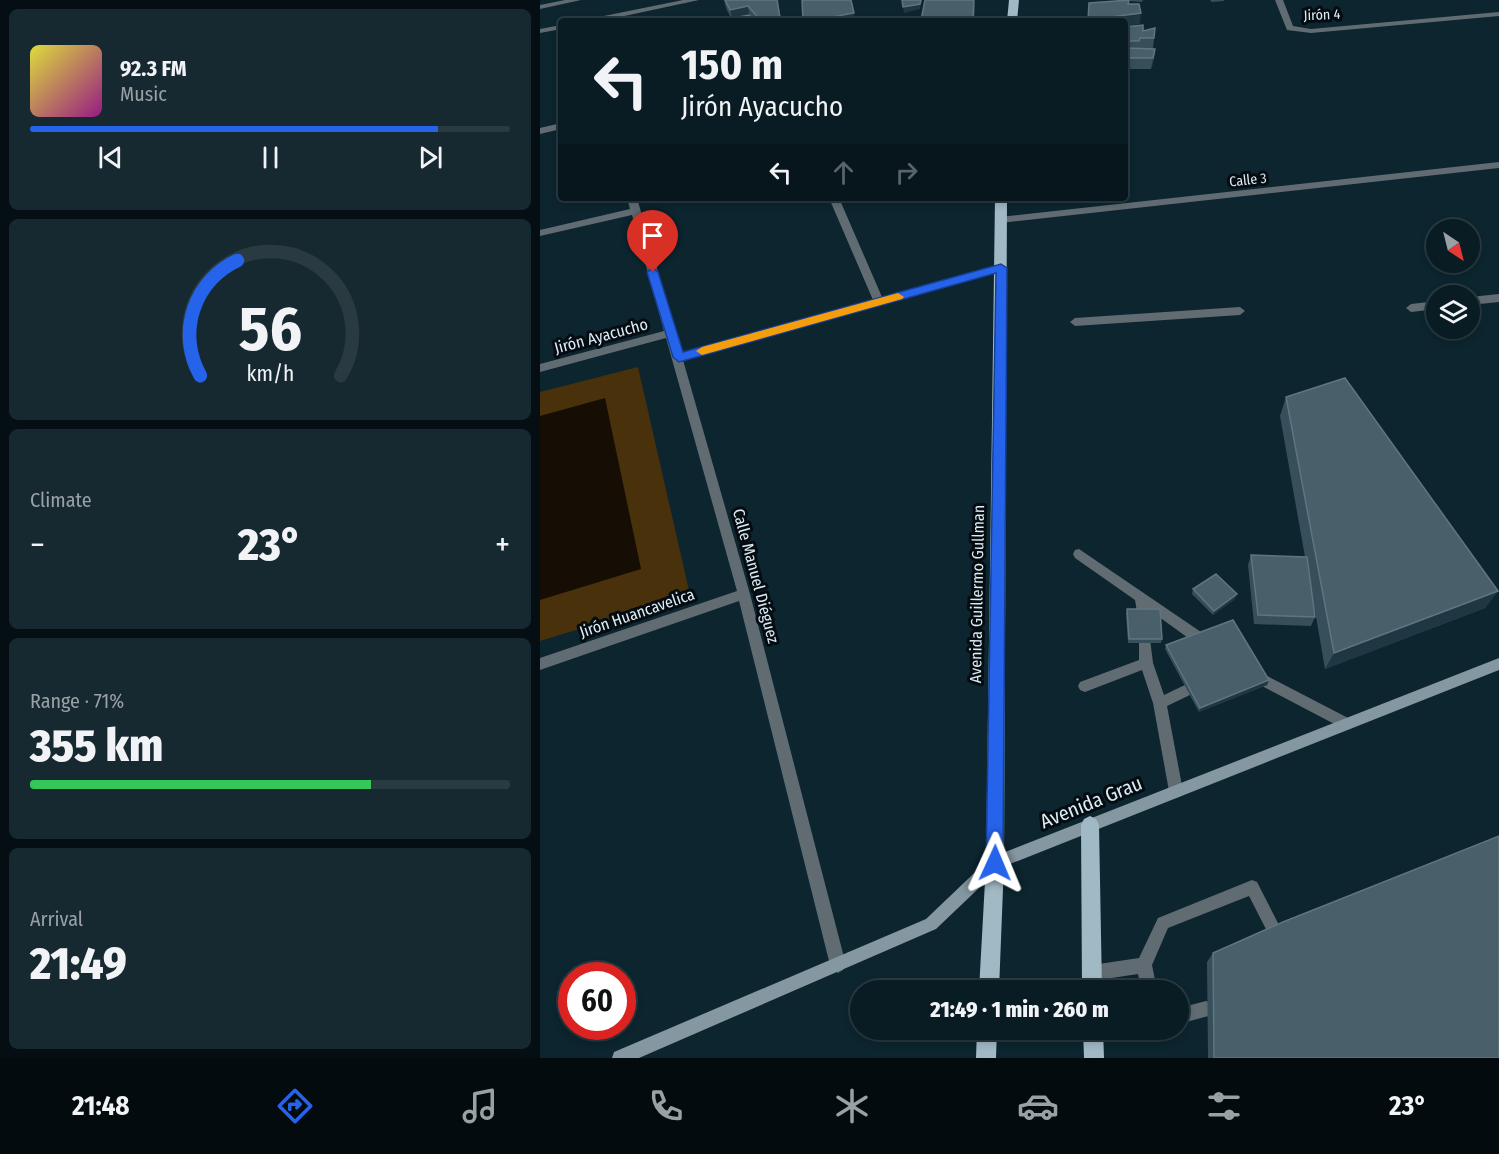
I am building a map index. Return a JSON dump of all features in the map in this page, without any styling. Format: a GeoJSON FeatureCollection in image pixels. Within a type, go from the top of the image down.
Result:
{"type":"FeatureCollection","features":[{"type":"Feature","properties":{"kind":"main road"},"geometry":{"type":"LineString","coordinates":[[1012,18],[1014,0]]}},
{"type":"Feature","properties":{"kind":"main road","name":"Avenida Guillermo Gullman"},"geometry":{"type":"LineString","coordinates":[[989,980],[995,863],[1001,201]]}},
{"type":"Feature","properties":{"kind":"main road","name":"Avenida Grau"},"geometry":{"type":"LineString","coordinates":[[620,1058],[931,924],[995,863],[1499,664]]}},
{"type":"Feature","properties":{"kind":"main road"},"geometry":{"type":"LineString","coordinates":[[1090,825],[1092,980]]}},
{"type":"Feature","properties":{"kind":"main road"},"geometry":{"type":"LineString","coordinates":[[986,1058],[987,1040]]}},
{"type":"Feature","properties":{"kind":"main road"},"geometry":{"type":"LineString","coordinates":[[1093,1040],[1094,1058]]}},
{"type":"Feature","properties":{"kind":"street"},"geometry":{"type":"LineString","coordinates":[[540,7],[577,0]]}},
{"type":"Feature","properties":{"kind":"street"},"geometry":{"type":"LineString","coordinates":[[604,18],[695,0]]}},
{"type":"Feature","properties":{"kind":"street","name":"Jirón 4"},"geometry":{"type":"LineString","coordinates":[[1279,0],[1282,14],[1290,28],[1311,31],[1499,14]]}},
{"type":"Feature","properties":{"kind":"street"},"geometry":{"type":"LineString","coordinates":[[540,31],[558,28]]}},
{"type":"Feature","properties":{"kind":"street"},"geometry":{"type":"LineString","coordinates":[[540,131],[558,127]]}},
{"type":"Feature","properties":{"kind":"street","name":"Calle 3"},"geometry":{"type":"LineString","coordinates":[[1000,220],[1499,165]]}},
{"type":"Feature","properties":{"kind":"street"},"geometry":{"type":"LineString","coordinates":[[835,201],[879,302]]}},
{"type":"Feature","properties":{"kind":"street"},"geometry":{"type":"LineString","coordinates":[[540,233],[633,204]]}},
{"type":"Feature","properties":{"kind":"street","name":"Calle Manuel Diéguez"},"geometry":{"type":"LineString","coordinates":[[633,204],[679,357],[744,594],[838,964]]}},
{"type":"Feature","properties":{"kind":"street"},"geometry":{"type":"LineString","coordinates":[[679,357],[1001,268]]}},
{"type":"Feature","properties":{"kind":"street"},"geometry":{"type":"LineString","coordinates":[[1480,300],[1499,298]]}},
{"type":"Feature","properties":{"kind":"street"},"geometry":{"type":"LineString","coordinates":[[1411,308],[1426,306]]}},
{"type":"Feature","properties":{"kind":"street"},"geometry":{"type":"LineString","coordinates":[[1075,322],[1240,310]]}},
{"type":"Feature","properties":{"kind":"street","name":"Jirón Ayacucho"},"geometry":{"type":"LineString","coordinates":[[540,368],[671,333]]}},
{"type":"Feature","properties":{"kind":"street"},"geometry":{"type":"LineString","coordinates":[[1079,554],[1196,636]]}},
{"type":"Feature","properties":{"kind":"street","name":"Jirón Huancavelica"},"geometry":{"type":"LineString","coordinates":[[540,664],[744,594]]}},
{"type":"Feature","properties":{"kind":"street"},"geometry":{"type":"LineString","coordinates":[[1141,597],[1142,614]]}},
{"type":"Feature","properties":{"kind":"street"},"geometry":{"type":"LineString","coordinates":[[1145,644],[1146,663],[1160,703],[1176,791]]}},
{"type":"Feature","properties":{"kind":"street"},"geometry":{"type":"LineString","coordinates":[[1085,686],[1146,663]]}},
{"type":"Feature","properties":{"kind":"street"},"geometry":{"type":"LineString","coordinates":[[1266,681],[1347,724]]}},
{"type":"Feature","properties":{"kind":"street"},"geometry":{"type":"LineString","coordinates":[[1160,703],[1187,690]]}},
{"type":"Feature","properties":{"kind":"street"},"geometry":{"type":"LineString","coordinates":[[1147,980],[1144,965],[1163,923],[1252,887],[1275,932]]}},
{"type":"Feature","properties":{"kind":"street"},"geometry":{"type":"LineString","coordinates":[[1095,980],[1144,965]]}},
{"type":"Feature","properties":{"kind":"street"},"geometry":{"type":"LineString","coordinates":[[1189,1013],[1206,1009]]}},
{"type":"Feature","properties":{"kind":"shaded area"},"geometry":{"type":"Polygon","coordinates":[[[638,367],[690,595],[540,641],[540,392],[638,367]]]}},
{"type":"Feature","properties":{"kind":"shaded area"},"geometry":{"type":"Polygon","coordinates":[[[605,398],[641,569],[540,600],[540,416],[605,398]]]}},
{"type":"Feature","properties":{"kind":"building"},"geometry":{"type":"Polygon","coordinates":[[[725,0],[777,0],[780,18],[758,18],[748,6],[730,10],[725,0]]]}},
{"type":"Feature","properties":{"kind":"building"},"geometry":{"type":"Polygon","coordinates":[[[802,0],[851,0],[854,13],[827,18],[803,18],[802,0]]]}},
{"type":"Feature","properties":{"kind":"building"},"geometry":{"type":"Polygon","coordinates":[[[902,0],[921,0],[920,4],[903,7],[902,0]]]}},
{"type":"Feature","properties":{"kind":"building"},"geometry":{"type":"Polygon","coordinates":[[[925,0],[974,0],[973,18],[921,18],[925,0]]]}},
{"type":"Feature","properties":{"kind":"building"},"geometry":{"type":"Polygon","coordinates":[[[1129,0],[1128,4],[1139,4],[1141,13],[1088,18],[1089,3],[1129,0]]]}},
{"type":"Feature","properties":{"kind":"building"},"geometry":{"type":"Polygon","coordinates":[[[749,15],[752,18],[733,18],[749,15]]]}},
{"type":"Feature","properties":{"kind":"building"},"geometry":{"type":"Polygon","coordinates":[[[1143,25],[1143,31],[1155,28],[1154,38],[1128,41],[1128,27],[1143,25]]]}},
{"type":"Feature","properties":{"kind":"building"},"geometry":{"type":"Polygon","coordinates":[[[1128,48],[1155,49],[1153,58],[1128,58],[1128,48]]]}},
{"type":"Feature","properties":{"kind":"building"},"geometry":{"type":"Polygon","coordinates":[[[1345,378],[1498,591],[1334,653],[1286,397],[1345,378]]]}},
{"type":"Feature","properties":{"kind":"building"},"geometry":{"type":"Polygon","coordinates":[[[1251,555],[1307,557],[1315,617],[1258,615],[1251,555]]]}},
{"type":"Feature","properties":{"kind":"building"},"geometry":{"type":"Polygon","coordinates":[[[1216,574],[1237,594],[1214,611],[1193,589],[1216,574]]]}},
{"type":"Feature","properties":{"kind":"building"},"geometry":{"type":"Polygon","coordinates":[[[1127,609],[1160,609],[1162,639],[1129,639],[1127,609]]]}},
{"type":"Feature","properties":{"kind":"building"},"geometry":{"type":"Polygon","coordinates":[[[1233,620],[1269,680],[1200,708],[1166,645],[1233,620]]]}},
{"type":"Feature","properties":{"kind":"building"},"geometry":{"type":"Polygon","coordinates":[[[1499,836],[1499,1058],[1214,1058],[1213,953],[1283,922],[1499,836]]]}},
{"type":"Feature","properties":{"kind":"slow traffic"},"geometry":{"type":"LineString","coordinates":[[702,351],[898,297]]}},
{"type":"Feature","properties":{"kind":"route"},"geometry":{"type":"LineString","coordinates":[[653,272],[679,357],[1001,268],[995,863]]}}]}
